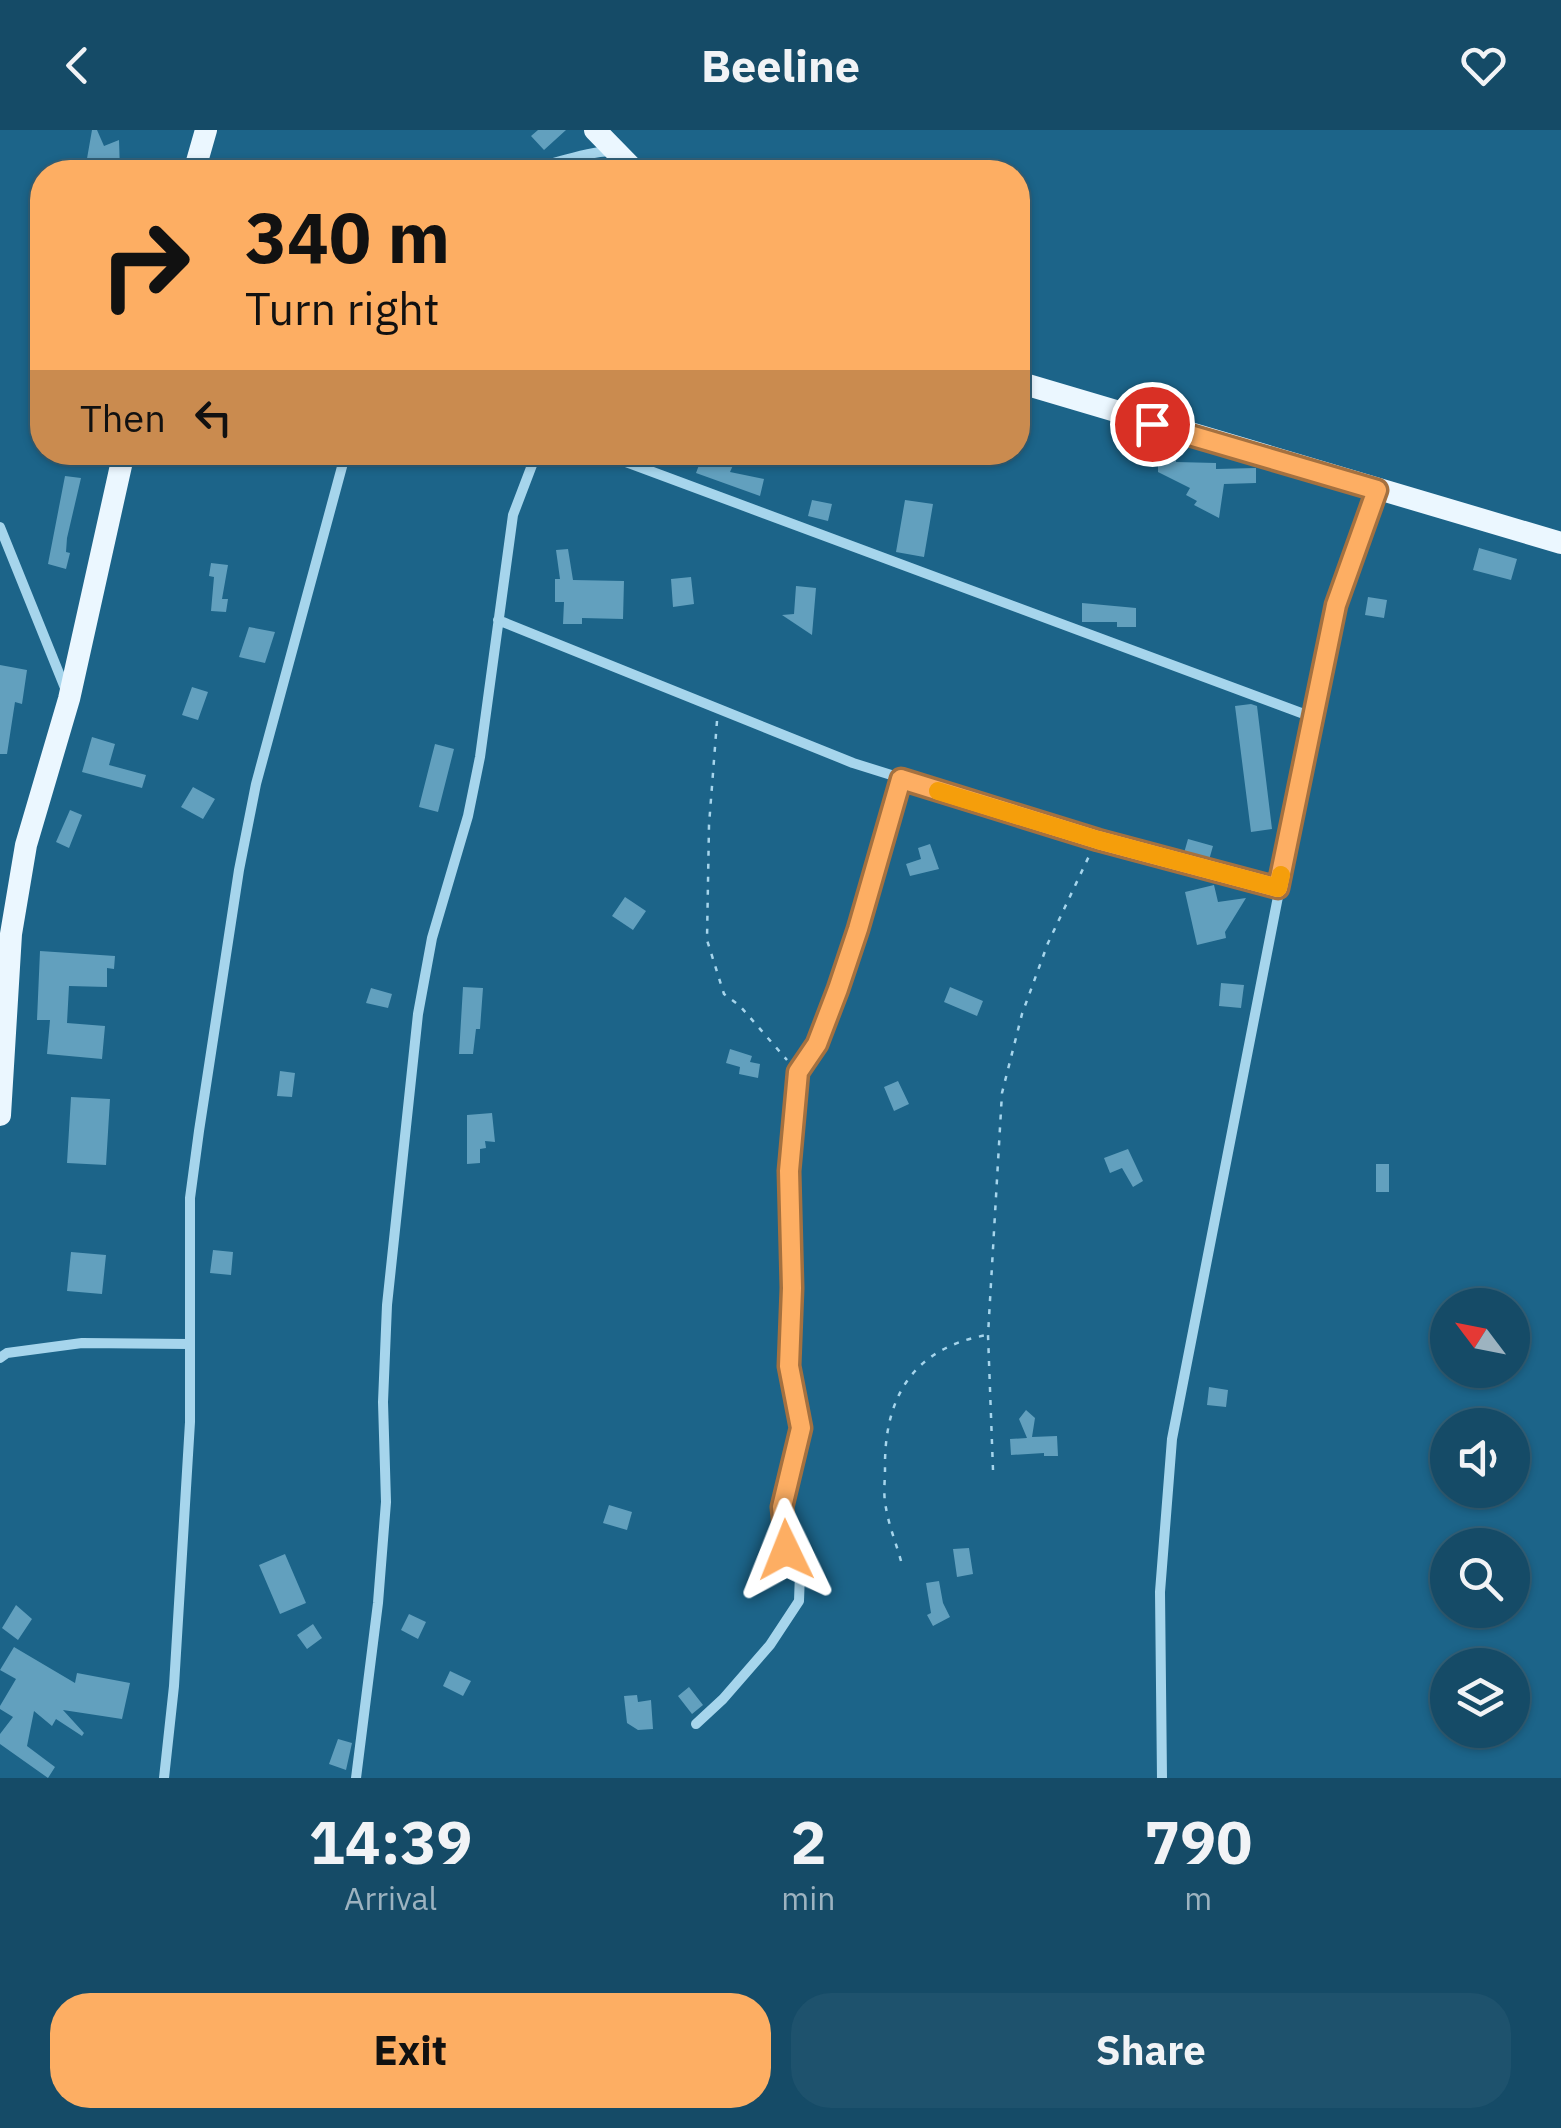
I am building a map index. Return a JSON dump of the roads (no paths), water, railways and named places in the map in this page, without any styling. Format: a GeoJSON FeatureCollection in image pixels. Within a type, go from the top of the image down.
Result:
{"type":"FeatureCollection","features":[{"type":"Feature","properties":{"kind":"main road"},"geometry":{"type":"LineString","coordinates":[[197,160],[206,130]]}},
{"type":"Feature","properties":{"kind":"main road"},"geometry":{"type":"LineString","coordinates":[[595,130],[624,160]]}},
{"type":"Feature","properties":{"kind":"main road"},"geometry":{"type":"LineString","coordinates":[[1030,386],[1561,544]]}},
{"type":"Feature","properties":{"kind":"main road"},"geometry":{"type":"LineString","coordinates":[[0,1115],[11,934],[26,845],[69,698],[121,465]]}},
{"type":"Feature","properties":{"kind":"street"},"geometry":{"type":"LineString","coordinates":[[566,160],[582,153],[615,151]]}},
{"type":"Feature","properties":{"kind":"street"},"geometry":{"type":"LineString","coordinates":[[164,1778],[174,1686],[190,1422],[190,1198],[239,870],[256,784],[342,465]]}},
{"type":"Feature","properties":{"kind":"street"},"geometry":{"type":"LineString","coordinates":[[356,1778],[380,1586],[386,1502],[383,1402],[387,1305],[418,1014],[432,938],[468,816],[480,757],[513,515],[532,465]]}},
{"type":"Feature","properties":{"kind":"street"},"geometry":{"type":"LineString","coordinates":[[633,465],[1312,717]]}},
{"type":"Feature","properties":{"kind":"street"},"geometry":{"type":"LineString","coordinates":[[1162,1778],[1160,1592],[1172,1440],[1336,605],[1377,490]]}},
{"type":"Feature","properties":{"kind":"street"},"geometry":{"type":"LineString","coordinates":[[0,526],[69,698]]}},
{"type":"Feature","properties":{"kind":"street"},"geometry":{"type":"LineString","coordinates":[[498,620],[901,779],[1098,840],[1278,888]]}},
{"type":"Feature","properties":{"kind":"street"},"geometry":{"type":"LineString","coordinates":[[696,1724],[770,1645],[799,1601],[800,1573],[786,1550],[782,1507],[801,1428],[789,1366],[789,1171],[798,1072],[817,1044],[838,989],[901,779]]}},
{"type":"Feature","properties":{"kind":"street"},"geometry":{"type":"LineString","coordinates":[[0,1358],[7,1353],[82,1343],[189,1344]]}}]}
